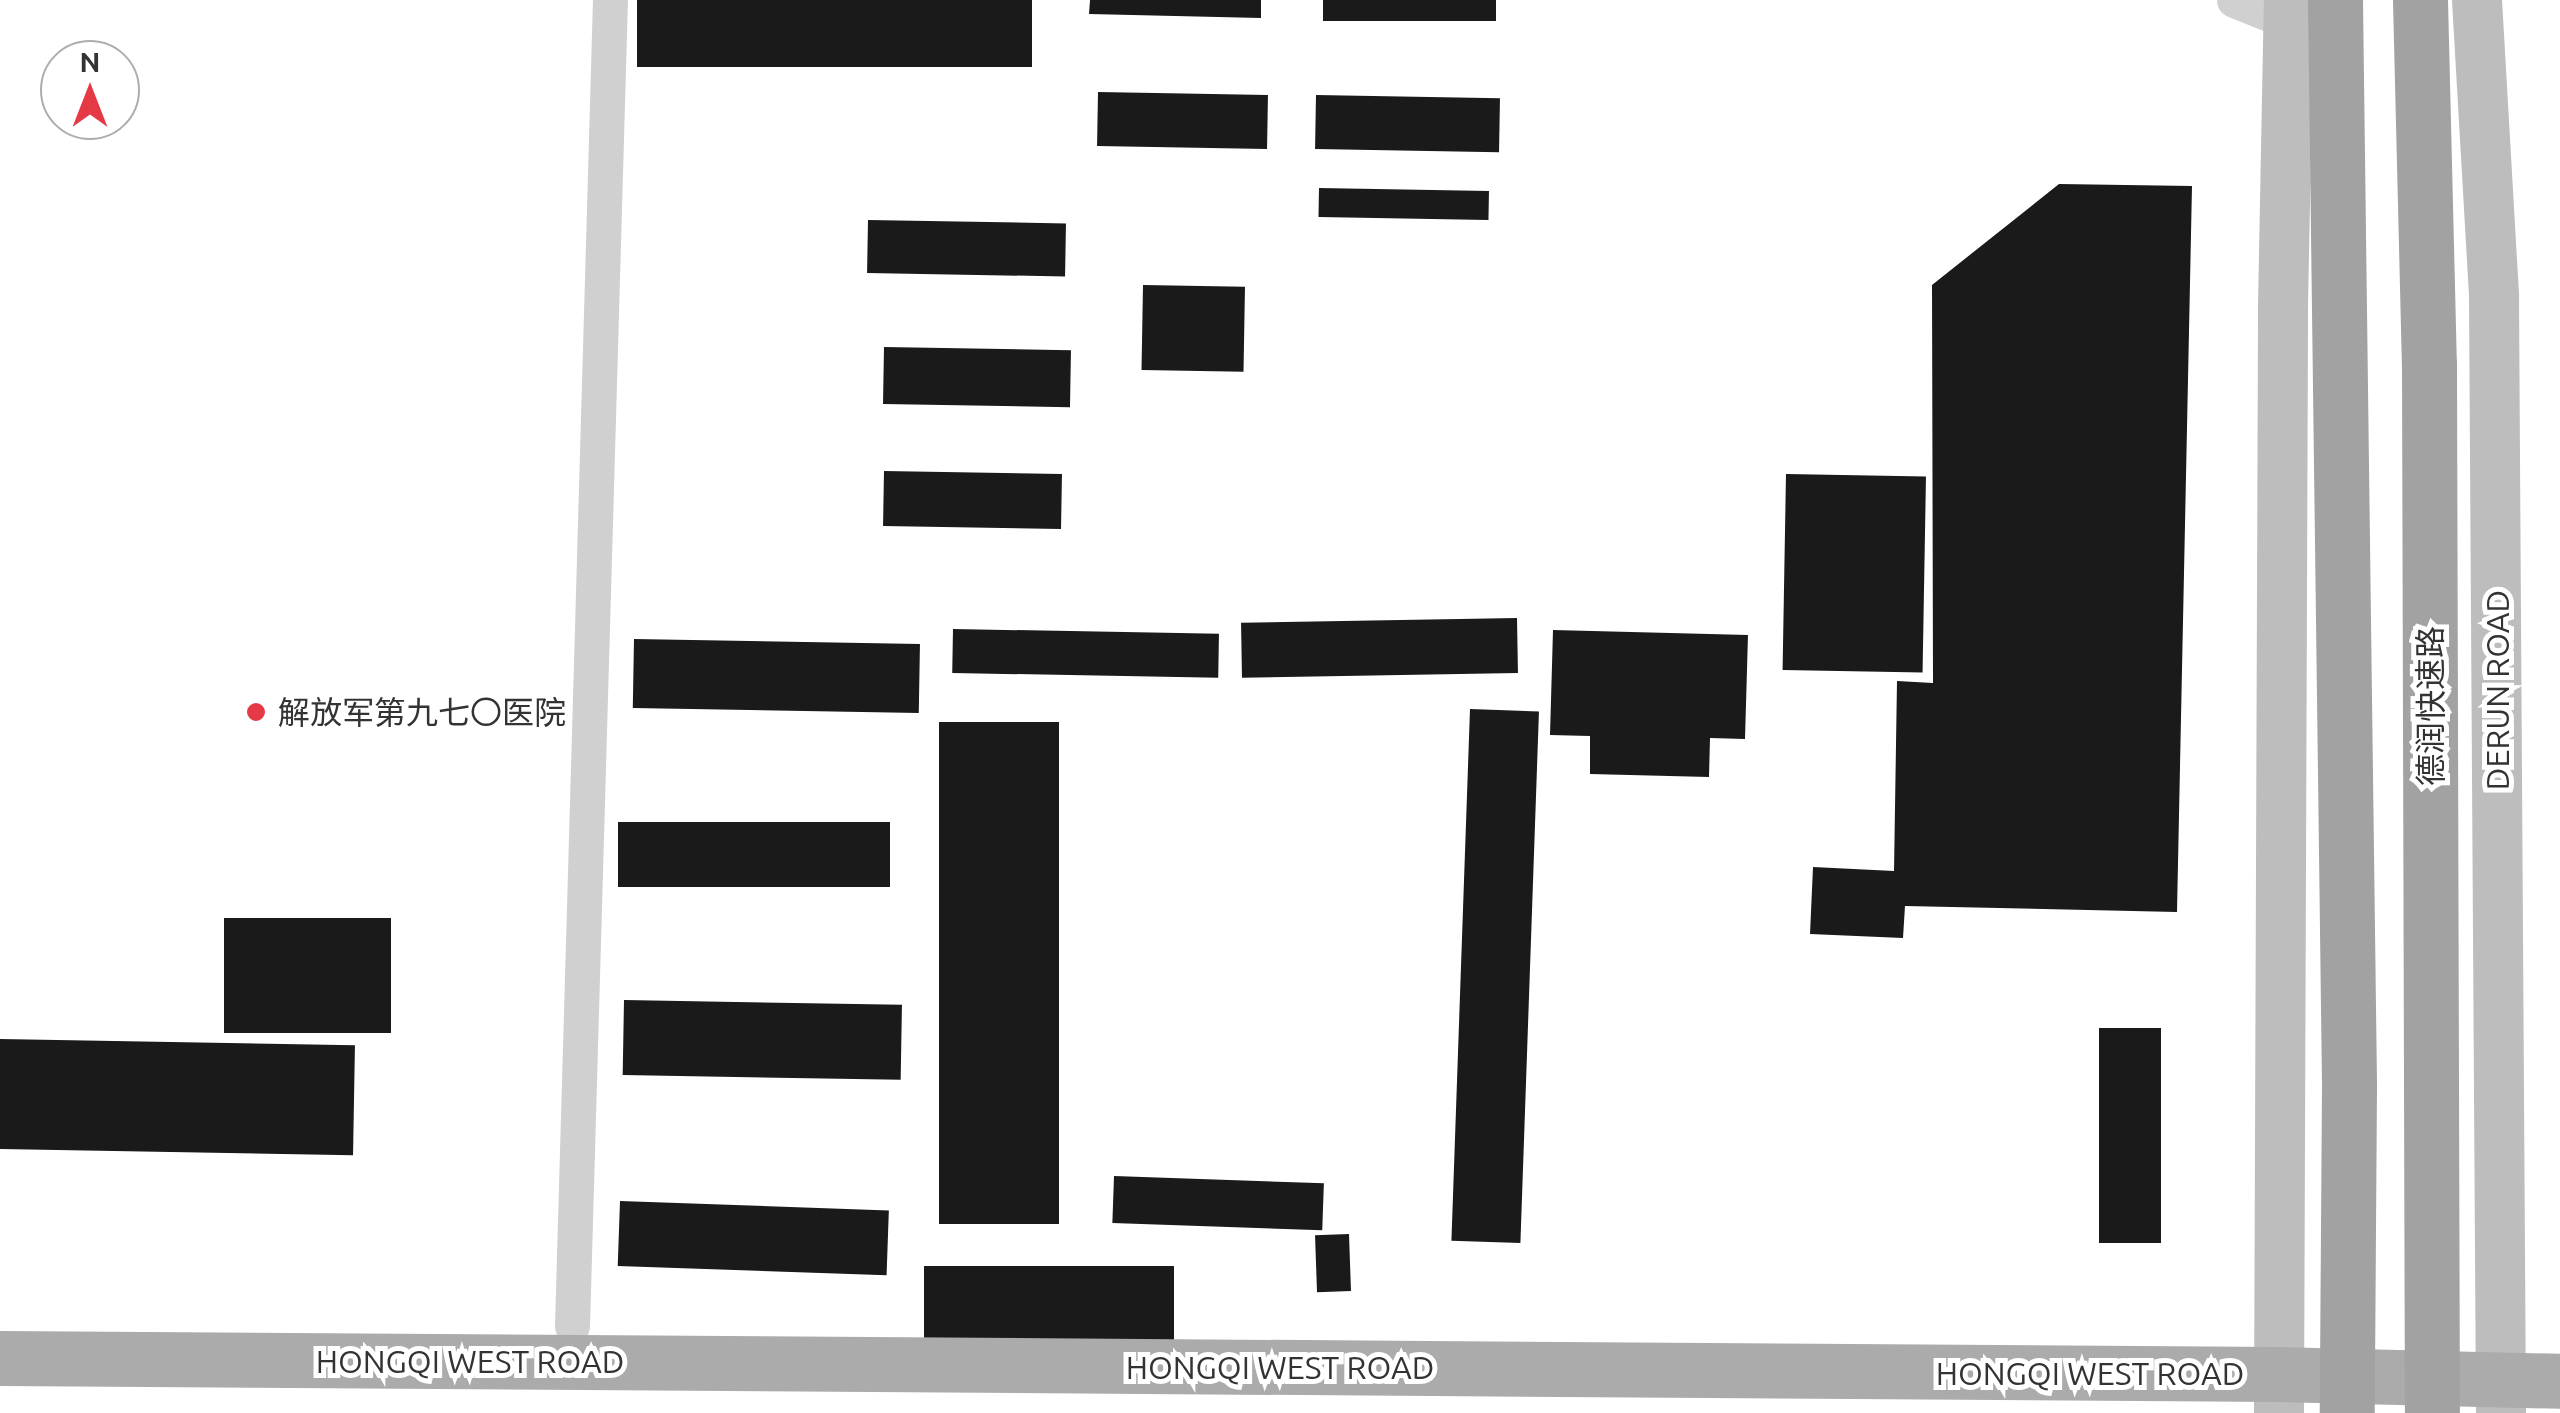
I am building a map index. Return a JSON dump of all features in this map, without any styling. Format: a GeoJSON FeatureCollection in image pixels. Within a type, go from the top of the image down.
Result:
{"type":"FeatureCollection","features":[{"type":"Feature","properties":{"kind":"highway","name":"德润快速路"},"geometry":{"type":"LineString","coordinates":[[2420,0],[2430,364],[2432,1413]]}},
{"type":"Feature","properties":{"kind":"highway"},"geometry":{"type":"LineString","coordinates":[[2304,7],[2349,1086],[2347,1413]]}},
{"type":"Feature","properties":{"kind":"main road","name":"DERUN ROAD"},"geometry":{"type":"LineString","coordinates":[[2477,0],[2494,298],[2502,1397]]}},
{"type":"Feature","properties":{"kind":"main road"},"geometry":{"type":"LineString","coordinates":[[2279,1394],[2283,326],[2304,7]]}},
{"type":"Feature","properties":{"kind":"main road","name":"HONGQI WEST ROAD"},"geometry":{"type":"LineString","coordinates":[[0,1358],[2502,1397],[2560,1381]]}},
{"type":"Feature","properties":{"kind":"street"},"geometry":{"type":"LineString","coordinates":[[572,1326],[610,0]]}},
{"type":"Feature","properties":{"kind":"street"},"geometry":{"type":"LineString","coordinates":[[2234,0],[2304,7]]}},
{"type":"Feature","properties":{"kind":"building"},"geometry":{"type":"Polygon","coordinates":[[[637,0],[1032,0],[1032,67],[637,67],[637,0]]]}},
{"type":"Feature","properties":{"kind":"building"},"geometry":{"type":"Polygon","coordinates":[[[1090,0],[1261,0],[1261,18],[1089,14],[1090,0]]]}},
{"type":"Feature","properties":{"kind":"building"},"geometry":{"type":"Polygon","coordinates":[[[1323,0],[1496,0],[1496,21],[1323,21],[1323,0]]]}},
{"type":"Feature","properties":{"kind":"building"},"geometry":{"type":"Polygon","coordinates":[[[1098,92],[1268,95],[1267,149],[1097,146],[1098,92]]]}},
{"type":"Feature","properties":{"kind":"building"},"geometry":{"type":"Polygon","coordinates":[[[1316,95],[1500,98],[1499,152],[1315,149],[1316,95]]]}},
{"type":"Feature","properties":{"kind":"building"},"geometry":{"type":"Polygon","coordinates":[[[2059,184],[2192,186],[2177,912],[1905,906],[1903,938],[1810,934],[1813,867],[1894,871],[1897,681],[1933,683],[1932,285],[2059,184]]]}},
{"type":"Feature","properties":{"kind":"building"},"geometry":{"type":"Polygon","coordinates":[[[1319,188],[1489,191],[1488,220],[1318,217],[1319,188]]]}},
{"type":"Feature","properties":{"kind":"building"},"geometry":{"type":"Polygon","coordinates":[[[868,220],[1066,223],[1065,276],[867,273],[868,220]]]}},
{"type":"Feature","properties":{"kind":"building"},"geometry":{"type":"Polygon","coordinates":[[[1143,285],[1245,287],[1244,372],[1142,370],[1143,285]]]}},
{"type":"Feature","properties":{"kind":"building"},"geometry":{"type":"Polygon","coordinates":[[[884,347],[1071,350],[1070,407],[883,404],[884,347]]]}},
{"type":"Feature","properties":{"kind":"building"},"geometry":{"type":"Polygon","coordinates":[[[884,471],[1062,474],[1061,529],[883,526],[884,471]]]}},
{"type":"Feature","properties":{"kind":"building"},"geometry":{"type":"Polygon","coordinates":[[[1786,474],[1926,476],[1923,672],[1783,670],[1786,474]]]}},
{"type":"Feature","properties":{"kind":"building"},"geometry":{"type":"Polygon","coordinates":[[[1517,618],[1518,673],[1242,678],[1241,623],[1517,618]]]}},
{"type":"Feature","properties":{"kind":"building"},"geometry":{"type":"Polygon","coordinates":[[[953,629],[1219,634],[1218,678],[952,673],[953,629]]]}},
{"type":"Feature","properties":{"kind":"building"},"geometry":{"type":"Polygon","coordinates":[[[1553,630],[1748,635],[1745,739],[1710,738],[1709,777],[1590,774],[1590,736],[1550,735],[1553,630]]]}},
{"type":"Feature","properties":{"kind":"building"},"geometry":{"type":"Polygon","coordinates":[[[634,639],[920,644],[919,713],[633,708],[634,639]]]}},
{"type":"Feature","properties":{"kind":"building"},"geometry":{"type":"Polygon","coordinates":[[[1470,709],[1539,711],[1520,1243],[1451,1241],[1470,709]]]}},
{"type":"Feature","properties":{"kind":"building"},"geometry":{"type":"Polygon","coordinates":[[[939,722],[1059,722],[1059,1224],[939,1224],[939,722]]]}},
{"type":"Feature","properties":{"kind":"building"},"geometry":{"type":"Polygon","coordinates":[[[618,822],[890,822],[890,887],[618,887],[618,822]]]}},
{"type":"Feature","properties":{"kind":"building"},"geometry":{"type":"Polygon","coordinates":[[[224,918],[391,918],[391,1033],[224,1033],[224,918]]]}},
{"type":"Feature","properties":{"kind":"building"},"geometry":{"type":"Polygon","coordinates":[[[624,1000],[902,1005],[901,1080],[623,1075],[624,1000]]]}},
{"type":"Feature","properties":{"kind":"building"},"geometry":{"type":"Polygon","coordinates":[[[2099,1028],[2161,1028],[2161,1243],[2099,1243],[2099,1028]]]}},
{"type":"Feature","properties":{"kind":"building"},"geometry":{"type":"Polygon","coordinates":[[[0,1039],[355,1045],[353,1155],[0,1149],[0,1039]]]}},
{"type":"Feature","properties":{"kind":"building"},"geometry":{"type":"Polygon","coordinates":[[[1114,1176],[1324,1183],[1322,1230],[1112,1223],[1114,1176]]]}},
{"type":"Feature","properties":{"kind":"building"},"geometry":{"type":"Polygon","coordinates":[[[620,1201],[889,1210],[887,1275],[618,1266],[620,1201]]]}},
{"type":"Feature","properties":{"kind":"building"},"geometry":{"type":"Polygon","coordinates":[[[1349,1234],[1351,1291],[1317,1292],[1315,1235],[1349,1234]]]}},
{"type":"Feature","properties":{"kind":"building"},"geometry":{"type":"Polygon","coordinates":[[[924,1266],[1174,1266],[1174,1341],[924,1341],[924,1266]]]}},
{"type":"Feature","properties":{"kind":"place","name":"解放军第九七〇医院"},"geometry":{"type":"Point","coordinates":[256,712]}}]}
